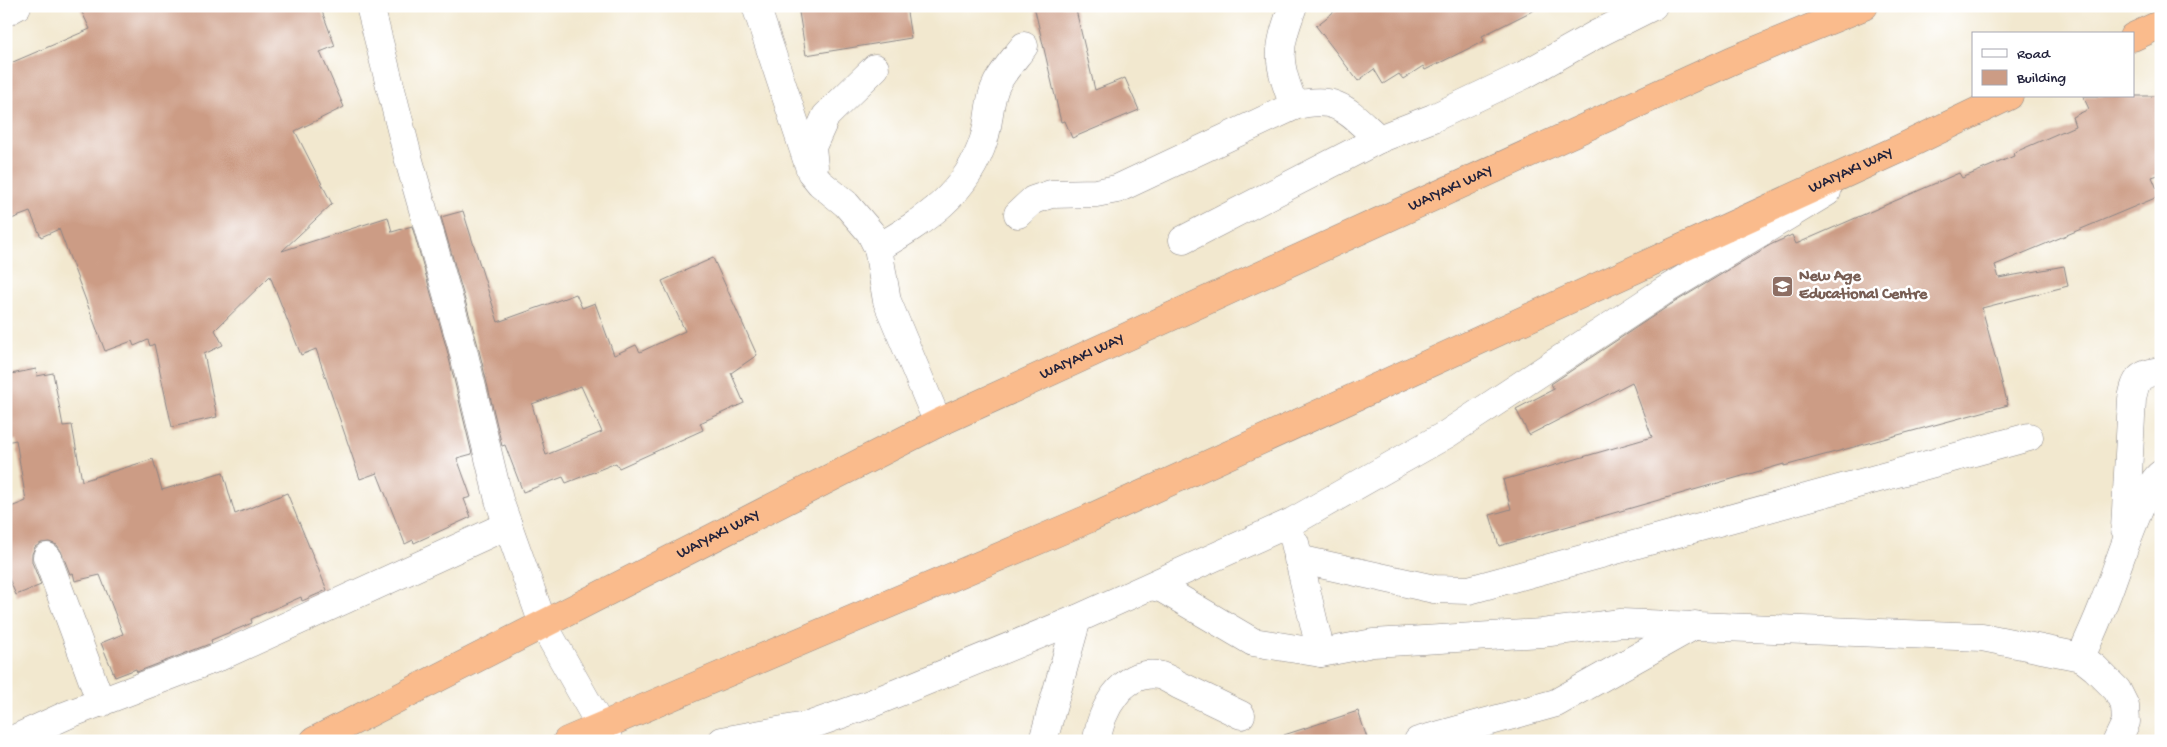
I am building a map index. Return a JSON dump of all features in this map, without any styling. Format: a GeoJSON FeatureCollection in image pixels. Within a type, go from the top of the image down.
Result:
{"type":"FeatureCollection","features":[{"type":"Feature","properties":{"kind":"highway","name":"WAIYAKI WAY"},"geometry":{"type":"LineString","coordinates":[[314,741],[938,423],[1733,60],[1864,6]]}},
{"type":"Feature","properties":{"kind":"highway"},"geometry":{"type":"LineString","coordinates":[[2134,37],[2161,24]]}},
{"type":"Feature","properties":{"kind":"highway","name":"WAIYAKI WAY"},"geometry":{"type":"LineString","coordinates":[[567,741],[605,733],[1088,519],[1899,149],[2005,98]]}},
{"type":"Feature","properties":{"kind":"street"},"geometry":{"type":"LineString","coordinates":[[6,12],[17,6]]}},
{"type":"Feature","properties":{"kind":"street"},"geometry":{"type":"LineString","coordinates":[[370,6],[408,157],[462,346],[499,500],[543,624],[605,733]]}},
{"type":"Feature","properties":{"kind":"street"},"geometry":{"type":"LineString","coordinates":[[756,6],[814,176],[846,204],[870,232],[878,248],[887,301],[938,423]]}},
{"type":"Feature","properties":{"kind":"street"},"geometry":{"type":"LineString","coordinates":[[1293,6],[1282,37],[1279,56],[1284,79],[1294,106]]}},
{"type":"Feature","properties":{"kind":"street"},"geometry":{"type":"LineString","coordinates":[[1183,240],[1379,139],[1433,118],[1524,75],[1597,34],[1653,6]]}},
{"type":"Feature","properties":{"kind":"street"},"geometry":{"type":"LineString","coordinates":[[878,248],[914,227],[941,207],[968,175],[984,139],[996,84],[1024,46]]}},
{"type":"Feature","properties":{"kind":"street"},"geometry":{"type":"LineString","coordinates":[[814,176],[812,147],[826,116],[875,68]]}},
{"type":"Feature","properties":{"kind":"street"},"geometry":{"type":"LineString","coordinates":[[1018,214],[1033,200],[1051,194],[1096,193],[1117,188],[1294,106],[1309,102],[1327,101],[1343,108],[1379,139]]}},
{"type":"Feature","properties":{"kind":"street"},"geometry":{"type":"LineString","coordinates":[[722,741],[794,729],[838,716],[1077,619],[1292,522],[1447,434],[1662,292],[1899,149]]}},
{"type":"Feature","properties":{"kind":"street"},"geometry":{"type":"LineString","coordinates":[[2124,548],[2132,399],[2135,383],[2145,373],[2161,371]]}},
{"type":"Feature","properties":{"kind":"street"},"geometry":{"type":"LineString","coordinates":[[1298,559],[1434,589],[1469,590],[2029,437]]}},
{"type":"Feature","properties":{"kind":"street"},"geometry":{"type":"LineString","coordinates":[[2081,657],[2106,600],[2124,548],[2147,494],[2157,477],[2161,474]]}},
{"type":"Feature","properties":{"kind":"street"},"geometry":{"type":"LineString","coordinates":[[1292,522],[1298,559],[1320,653]]}},
{"type":"Feature","properties":{"kind":"street"},"geometry":{"type":"LineString","coordinates":[[10,741],[219,657],[368,587],[508,525]]}},
{"type":"Feature","properties":{"kind":"street"},"geometry":{"type":"LineString","coordinates":[[48,557],[101,703]]}},
{"type":"Feature","properties":{"kind":"street"},"geometry":{"type":"LineString","coordinates":[[1152,586],[1163,589],[1253,642],[1320,653],[1373,643],[1542,633],[1621,623],[1982,637],[2081,657],[2117,690],[2125,706],[2126,722],[2117,741]]}},
{"type":"Feature","properties":{"kind":"street"},"geometry":{"type":"LineString","coordinates":[[1043,741],[1077,619]]}},
{"type":"Feature","properties":{"kind":"street"},"geometry":{"type":"LineString","coordinates":[[1418,741],[1556,703],[1695,625]]}},
{"type":"Feature","properties":{"kind":"street"},"geometry":{"type":"LineString","coordinates":[[1097,741],[1106,707],[1117,692],[1129,682],[1144,676],[1159,675],[1241,715]]}},
{"type":"Feature","properties":{"kind":"building"},"geometry":{"type":"Polygon","coordinates":[[[79,6],[320,6],[335,46],[320,52],[344,107],[295,131],[332,204],[282,251],[388,217],[392,232],[412,226],[447,350],[472,454],[457,458],[471,497],[464,499],[471,517],[414,543],[413,540],[405,544],[377,473],[360,479],[316,349],[301,355],[270,276],[215,330],[223,345],[204,354],[217,417],[172,427],[154,344],[150,346],[148,340],[134,346],[132,341],[105,351],[59,229],[41,237],[30,212],[6,221],[6,65],[90,29],[79,6]]]}},
{"type":"Feature","properties":{"kind":"building"},"geometry":{"type":"Polygon","coordinates":[[[798,6],[906,6],[911,38],[806,55],[798,6]]]}},
{"type":"Feature","properties":{"kind":"building"},"geometry":{"type":"Polygon","coordinates":[[[1034,6],[1075,6],[1095,90],[1125,78],[1139,110],[1072,138],[1065,121],[1061,122],[1034,6]]]}},
{"type":"Feature","properties":{"kind":"building"},"geometry":{"type":"Polygon","coordinates":[[[1341,6],[1542,6],[1482,36],[1484,41],[1425,70],[1423,66],[1403,79],[1399,74],[1383,84],[1374,69],[1358,81],[1316,26],[1341,6]]]}},
{"type":"Feature","properties":{"kind":"building"},"geometry":{"type":"Polygon","coordinates":[[[2161,96],[2161,174],[2152,177],[2160,196],[1995,265],[1999,278],[2064,266],[2068,286],[1982,308],[2008,405],[1784,466],[1784,464],[1499,546],[1490,515],[1511,509],[1503,480],[1652,437],[1632,382],[1529,435],[1516,409],[1554,389],[1551,384],[1670,305],[1770,245],[1792,235],[1796,244],[1959,173],[1962,178],[2014,156],[2013,153],[2075,126],[2072,117],[2089,109],[2084,98],[2161,96]]]}},
{"type":"Feature","properties":{"kind":"building"},"geometry":{"type":"Polygon","coordinates":[[[463,211],[498,322],[576,294],[582,308],[595,303],[614,355],[636,345],[640,352],[685,331],[662,281],[713,258],[757,355],[731,373],[744,403],[700,423],[703,430],[619,468],[616,463],[566,483],[563,477],[523,492],[505,445],[502,446],[477,342],[441,217],[463,211]],[[581,386],[532,404],[546,455],[602,432],[581,386]]]}},
{"type":"Feature","properties":{"kind":"building"},"geometry":{"type":"Polygon","coordinates":[[[36,369],[37,376],[53,373],[63,426],[72,425],[82,481],[153,459],[162,490],[223,472],[235,514],[287,493],[327,590],[302,601],[301,597],[251,619],[252,623],[211,640],[212,643],[137,672],[136,669],[115,677],[101,643],[123,634],[100,575],[75,581],[73,573],[70,574],[57,545],[49,542],[41,543],[35,547],[32,554],[32,562],[41,585],[16,595],[6,572],[6,509],[26,501],[16,440],[6,442],[6,375],[36,369]]]}},
{"type":"Feature","properties":{"kind":"building"},"geometry":{"type":"Polygon","coordinates":[[[1358,711],[1368,741],[1284,741],[1284,735],[1358,711]]]}},
{"type":"Feature","properties":{"kind":"place","name":"New Age Educational Centre"},"geometry":{"type":"Point","coordinates":[1783,286]}}]}
